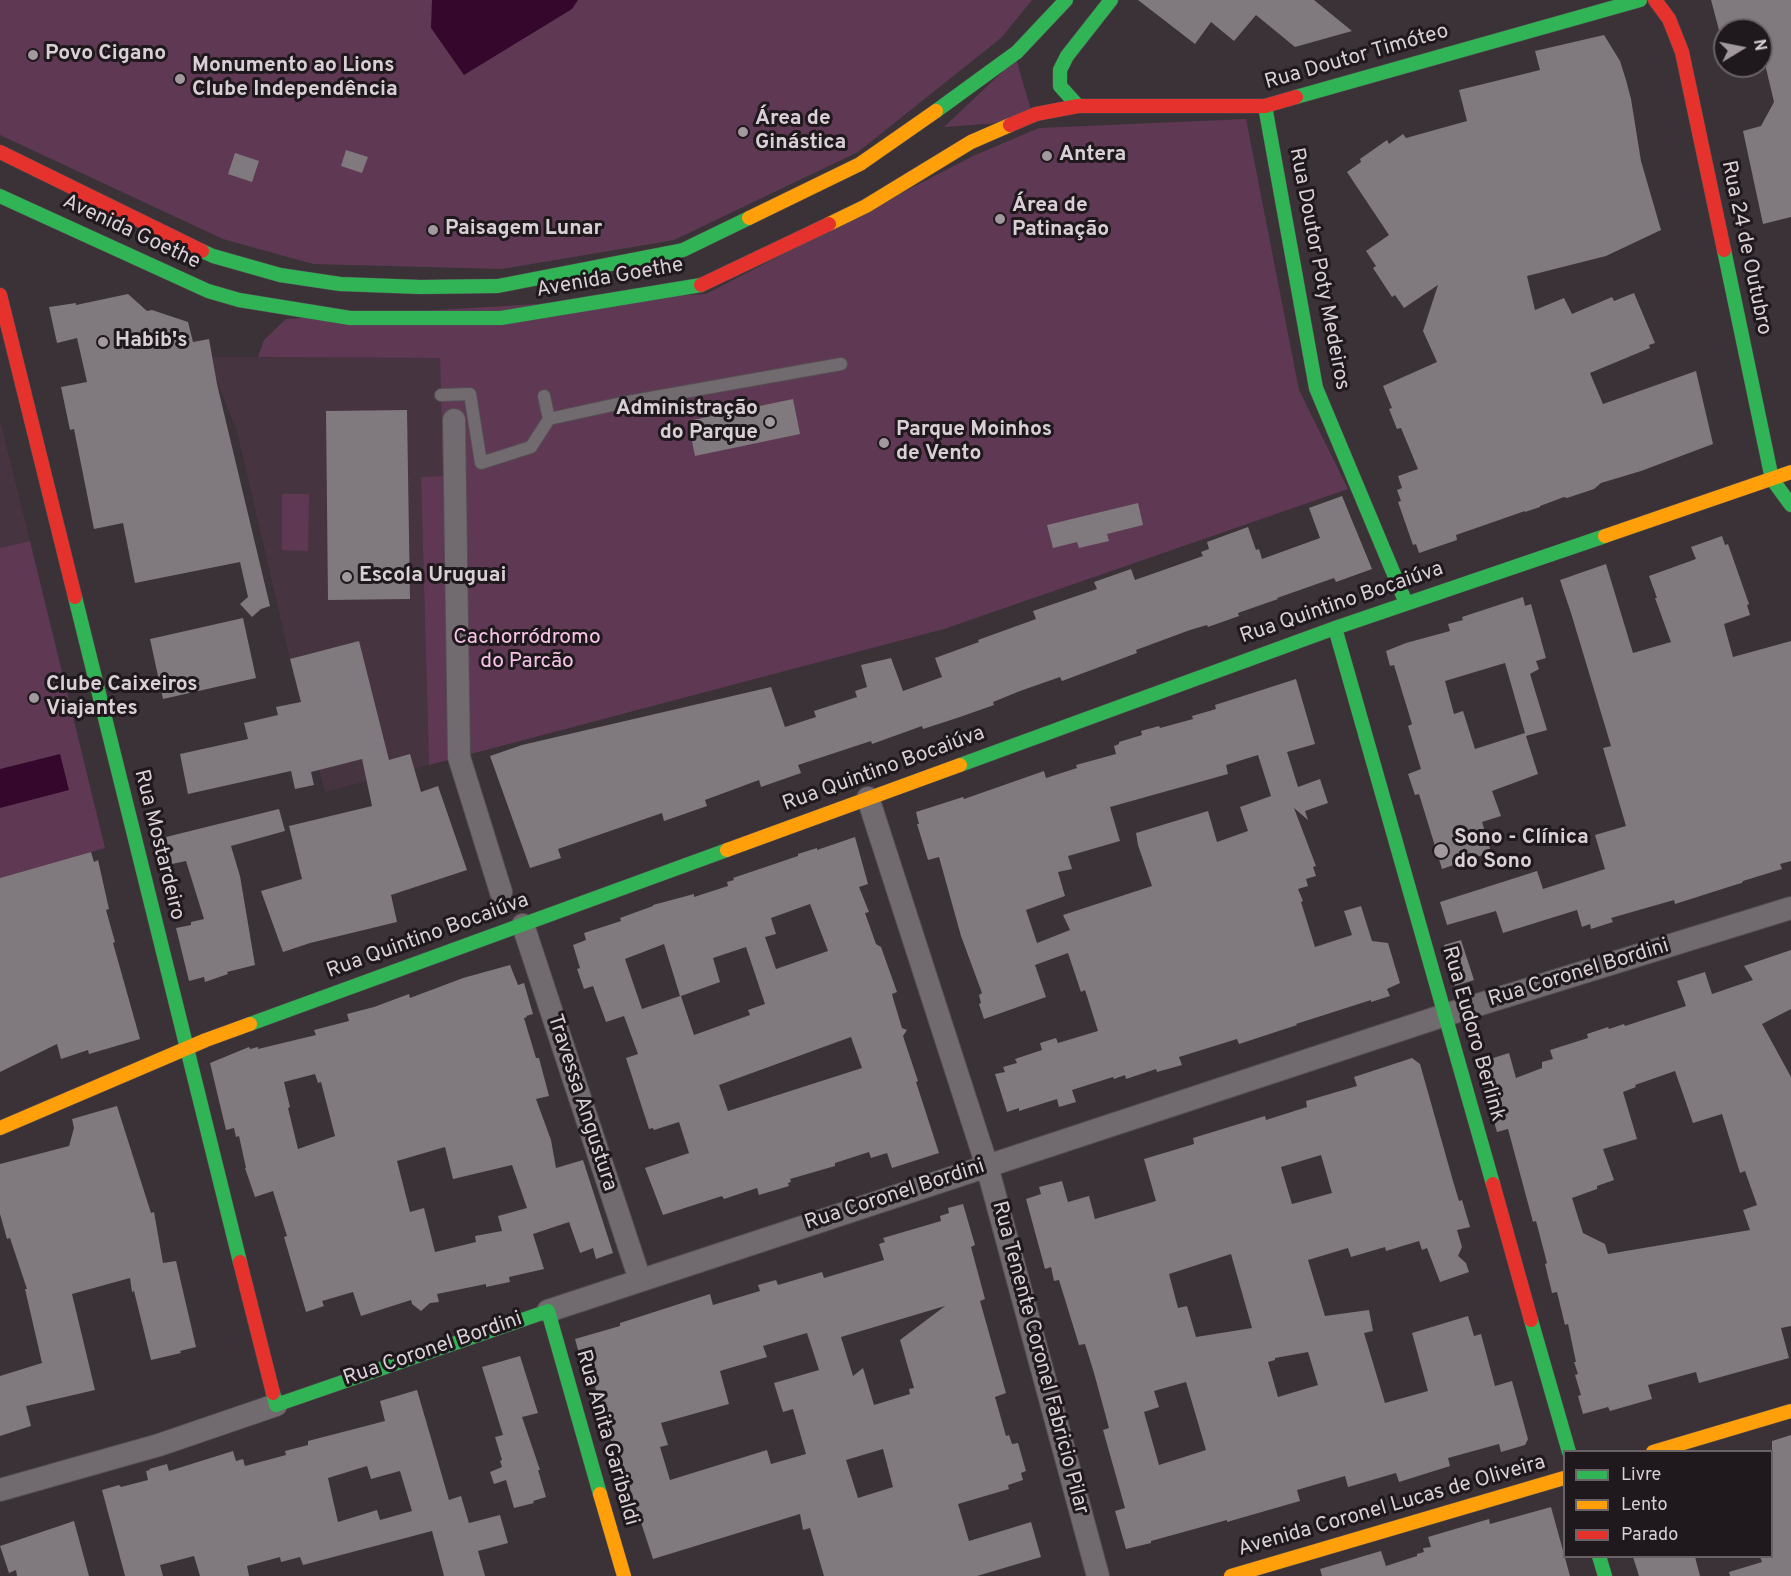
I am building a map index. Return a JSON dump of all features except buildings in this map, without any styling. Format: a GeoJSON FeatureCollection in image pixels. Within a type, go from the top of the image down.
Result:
{"type":"FeatureCollection","features":[{"type":"Feature","properties":{"kind":"main road","name":"Avenida Goethe"},"geometry":{"type":"LineString","coordinates":[[0,152],[213,256],[280,275],[340,285],[498,286],[682,250],[860,164],[1017,52],[1066,0]]}},
{"type":"Feature","properties":{"kind":"main road"},"geometry":{"type":"LineString","coordinates":[[1078,106],[1060,86],[1060,70],[1067,56],[1111,0]]}},
{"type":"Feature","properties":{"kind":"main road","name":"Rua Doutor Timóteo"},"geometry":{"type":"LineString","coordinates":[[1078,106],[1265,106],[1640,0]]}},
{"type":"Feature","properties":{"kind":"main road","name":"Rua 24 de Outubro"},"geometry":{"type":"LineString","coordinates":[[1655,0],[1669,19],[1682,52],[1772,479],[1791,505]]}},
{"type":"Feature","properties":{"kind":"main road","name":"Avenida Goethe"},"geometry":{"type":"LineString","coordinates":[[0,196],[208,291],[239,300],[350,318],[501,318],[701,285],[866,206],[971,142],[1036,114],[1078,106]]}},
{"type":"Feature","properties":{"kind":"main road","name":"Rua Doutor Poty Medeiros"},"geometry":{"type":"LineString","coordinates":[[1265,106],[1316,388],[1406,603]]}},
{"type":"Feature","properties":{"kind":"main road","name":"Rua Mostardeiro"},"geometry":{"type":"LineString","coordinates":[[0,295],[9,365],[187,1047],[276,1405]]}},
{"type":"Feature","properties":{"kind":"main road","name":"Rua Quintino Bocaiúva"},"geometry":{"type":"LineString","coordinates":[[0,1128],[187,1047],[1335,628],[1791,472]]}},
{"type":"Feature","properties":{"kind":"main road","name":"Rua Eudoro Berlink"},"geometry":{"type":"LineString","coordinates":[[1335,628],[1568,1450]]}},
{"type":"Feature","properties":{"kind":"main road","name":"Rua Coronel Bordini"},"geometry":{"type":"LineString","coordinates":[[276,1405],[548,1311]]}},
{"type":"Feature","properties":{"kind":"main road","name":"Rua Anita Garibaldi"},"geometry":{"type":"LineString","coordinates":[[548,1311],[624,1576]]}},
{"type":"Feature","properties":{"kind":"main road"},"geometry":{"type":"LineString","coordinates":[[1660,1450],[1791,1411]]}},
{"type":"Feature","properties":{"kind":"main road","name":"Avenida Coronel Lucas de Oliveira"},"geometry":{"type":"LineString","coordinates":[[1231,1576],[1563,1478]]}},
{"type":"Feature","properties":{"kind":"main road"},"geometry":{"type":"LineString","coordinates":[[1599,1558],[1605,1576]]}},
{"type":"Feature","properties":{"kind":"street"},"geometry":{"type":"LineString","coordinates":[[454,420],[459,757],[501,892]]}},
{"type":"Feature","properties":{"kind":"street","name":"Rua Tenente Coronel Fabricio Pilar"},"geometry":{"type":"LineString","coordinates":[[868,798],[987,1166],[1098,1576]]}},
{"type":"Feature","properties":{"kind":"street","name":"Rua Coronel Bordini"},"geometry":{"type":"LineString","coordinates":[[548,1311],[1445,1015],[1791,908]]}},
{"type":"Feature","properties":{"kind":"street","name":"Travessa Angustura"},"geometry":{"type":"LineString","coordinates":[[523,925],[640,1280]]}},
{"type":"Feature","properties":{"kind":"street","name":"Rua Coronel Bordini"},"geometry":{"type":"LineString","coordinates":[[0,1490],[159,1445],[276,1405]]}},
{"type":"Feature","properties":{"kind":"lane"},"geometry":{"type":"LineString","coordinates":[[441,395],[470,394],[482,463],[531,447],[549,419],[622,403],[841,364]]}},
{"type":"Feature","properties":{"kind":"lane"},"geometry":{"type":"LineString","coordinates":[[544,396],[549,419]]}},
{"type":"Feature","properties":{"kind":"shaded area"},"geometry":{"type":"Polygon","coordinates":[[[432,0],[578,0],[572,9],[464,75],[431,28],[432,0]]]}},
{"type":"Feature","properties":{"kind":"shaded area","name":"Escola Uruguai"},"geometry":{"type":"Polygon","coordinates":[[[207,357],[440,358],[443,476],[421,478],[429,765],[325,792],[290,659],[237,431],[207,357]]]}},
{"type":"Feature","properties":{"kind":"shaded area"},"geometry":{"type":"Polygon","coordinates":[[[0,420],[30,541],[0,548],[0,420]]]}},
{"type":"Feature","properties":{"kind":"shaded area"},"geometry":{"type":"Polygon","coordinates":[[[60,754],[69,790],[0,808],[0,769],[60,754]]]}},
{"type":"Feature","properties":{"kind":"green space"},"geometry":{"type":"Polygon","coordinates":[[[0,0],[1032,0],[1001,38],[858,152],[674,240],[502,269],[313,264],[223,239],[0,135],[0,0]]]}},
{"type":"Feature","properties":{"kind":"green space"},"geometry":{"type":"Polygon","coordinates":[[[1016,59],[1031,110],[999,123],[944,127],[1016,59]]]}},
{"type":"Feature","properties":{"kind":"green space","name":"Parque Moinhos de Vento"},"geometry":{"type":"Polygon","coordinates":[[[1246,119],[1299,390],[1348,489],[944,629],[429,765],[421,477],[443,476],[440,358],[258,357],[264,340],[286,319],[706,294],[973,156],[1039,128],[1246,119]]]}},
{"type":"Feature","properties":{"kind":"green space"},"geometry":{"type":"Polygon","coordinates":[[[282,494],[309,494],[308,551],[282,550],[282,494]]]}},
{"type":"Feature","properties":{"kind":"green space","name":"Clube Caixeiros Viajantes"},"geometry":{"type":"Polygon","coordinates":[[[30,541],[105,848],[0,878],[0,548],[30,541]]]}},
{"type":"Feature","properties":{"kind":"traffic: fast"},"geometry":{"type":"LineString","coordinates":[[936,111],[1017,52],[1066,0]]}},
{"type":"Feature","properties":{"kind":"traffic: fast"},"geometry":{"type":"LineString","coordinates":[[1078,106],[1060,86],[1060,70],[1067,56],[1111,0]]}},
{"type":"Feature","properties":{"kind":"traffic: fast"},"geometry":{"type":"LineString","coordinates":[[1296,97],[1640,0]]}},
{"type":"Feature","properties":{"kind":"traffic: fast"},"geometry":{"type":"LineString","coordinates":[[1265,106],[1316,388],[1406,603]]}},
{"type":"Feature","properties":{"kind":"traffic: fast"},"geometry":{"type":"LineString","coordinates":[[0,196],[208,291],[239,300],[350,318],[501,318],[701,285]]}},
{"type":"Feature","properties":{"kind":"traffic: fast"},"geometry":{"type":"LineString","coordinates":[[202,251],[280,275],[340,284],[420,287],[498,286],[683,250],[749,218]]}},
{"type":"Feature","properties":{"kind":"traffic: fast"},"geometry":{"type":"LineString","coordinates":[[1724,250],[1772,479],[1791,505]]}},
{"type":"Feature","properties":{"kind":"traffic: fast"},"geometry":{"type":"LineString","coordinates":[[960,765],[1335,628],[1605,536]]}},
{"type":"Feature","properties":{"kind":"traffic: fast"},"geometry":{"type":"LineString","coordinates":[[75,597],[240,1262]]}},
{"type":"Feature","properties":{"kind":"traffic: fast"},"geometry":{"type":"LineString","coordinates":[[1335,628],[1493,1184]]}},
{"type":"Feature","properties":{"kind":"traffic: fast"},"geometry":{"type":"LineString","coordinates":[[250,1024],[727,850]]}},
{"type":"Feature","properties":{"kind":"traffic: fast"},"geometry":{"type":"LineString","coordinates":[[273,1393],[276,1405],[548,1311],[600,1494]]}},
{"type":"Feature","properties":{"kind":"traffic: fast"},"geometry":{"type":"LineString","coordinates":[[1531,1320],[1568,1450]]}},
{"type":"Feature","properties":{"kind":"traffic: fast"},"geometry":{"type":"LineString","coordinates":[[1600,1558],[1605,1576]]}},
{"type":"Feature","properties":{"kind":"traffic: slow"},"geometry":{"type":"LineString","coordinates":[[749,218],[860,164],[936,111]]}},
{"type":"Feature","properties":{"kind":"traffic: slow"},"geometry":{"type":"LineString","coordinates":[[829,224],[866,206],[971,142],[1010,125]]}},
{"type":"Feature","properties":{"kind":"traffic: slow"},"geometry":{"type":"LineString","coordinates":[[1605,536],[1791,472]]}},
{"type":"Feature","properties":{"kind":"traffic: slow"},"geometry":{"type":"LineString","coordinates":[[727,850],[960,765]]}},
{"type":"Feature","properties":{"kind":"traffic: slow"},"geometry":{"type":"LineString","coordinates":[[0,1128],[206,1040],[250,1024]]}},
{"type":"Feature","properties":{"kind":"traffic: slow"},"geometry":{"type":"LineString","coordinates":[[1660,1450],[1791,1411]]}},
{"type":"Feature","properties":{"kind":"traffic: slow"},"geometry":{"type":"LineString","coordinates":[[1231,1576],[1563,1478]]}},
{"type":"Feature","properties":{"kind":"traffic: slow"},"geometry":{"type":"LineString","coordinates":[[600,1494],[624,1576]]}},
{"type":"Feature","properties":{"kind":"traffic: jam"},"geometry":{"type":"LineString","coordinates":[[1655,0],[1669,19],[1682,52],[1724,250]]}},
{"type":"Feature","properties":{"kind":"traffic: jam"},"geometry":{"type":"LineString","coordinates":[[1010,125],[1036,114],[1078,106],[1265,106],[1296,97]]}},
{"type":"Feature","properties":{"kind":"traffic: jam"},"geometry":{"type":"LineString","coordinates":[[0,152],[202,251]]}},
{"type":"Feature","properties":{"kind":"traffic: jam"},"geometry":{"type":"LineString","coordinates":[[701,285],[829,224]]}},
{"type":"Feature","properties":{"kind":"traffic: jam"},"geometry":{"type":"LineString","coordinates":[[0,295],[75,597]]}},
{"type":"Feature","properties":{"kind":"traffic: jam"},"geometry":{"type":"LineString","coordinates":[[1493,1184],[1531,1320]]}},
{"type":"Feature","properties":{"kind":"traffic: jam"},"geometry":{"type":"LineString","coordinates":[[240,1262],[273,1393]]}},
{"type":"Feature","properties":{"kind":"place","name":"Povo Cigano"},"geometry":{"type":"Point","coordinates":[33,55]}},
{"type":"Feature","properties":{"kind":"place","name":"Monumento ao Lions Clube Independência"},"geometry":{"type":"Point","coordinates":[180,79]}},
{"type":"Feature","properties":{"kind":"place","name":"Área de Ginástica"},"geometry":{"type":"Point","coordinates":[743,132]}},
{"type":"Feature","properties":{"kind":"place","name":"Antera"},"geometry":{"type":"Point","coordinates":[1047,156]}},
{"type":"Feature","properties":{"kind":"place","name":"Área de Patinação"},"geometry":{"type":"Point","coordinates":[1000,219]}},
{"type":"Feature","properties":{"kind":"place","name":"Paisagem Lunar"},"geometry":{"type":"Point","coordinates":[433,230]}},
{"type":"Feature","properties":{"kind":"place","name":"Habib's"},"geometry":{"type":"Point","coordinates":[103,342]}},
{"type":"Feature","properties":{"kind":"place","name":"Administração do Parque"},"geometry":{"type":"Point","coordinates":[770,422]}},
{"type":"Feature","properties":{"kind":"place","name":"Parque Moinhos de Vento"},"geometry":{"type":"Point","coordinates":[884,443]}},
{"type":"Feature","properties":{"kind":"place","name":"Escola Uruguai"},"geometry":{"type":"Point","coordinates":[347,577]}},
{"type":"Feature","properties":{"kind":"place","name":"Clube Caixeiros Viajantes"},"geometry":{"type":"Point","coordinates":[34,698]}},
{"type":"Feature","properties":{"kind":"place","name":"Sono - Clínica do Sono"},"geometry":{"type":"Point","coordinates":[1441,851]}},
{"type":"Feature","properties":{"kind":"park label","name":"Cachorródromo do Parcão"},"geometry":{"type":"Point","coordinates":[527,651]}}]}
